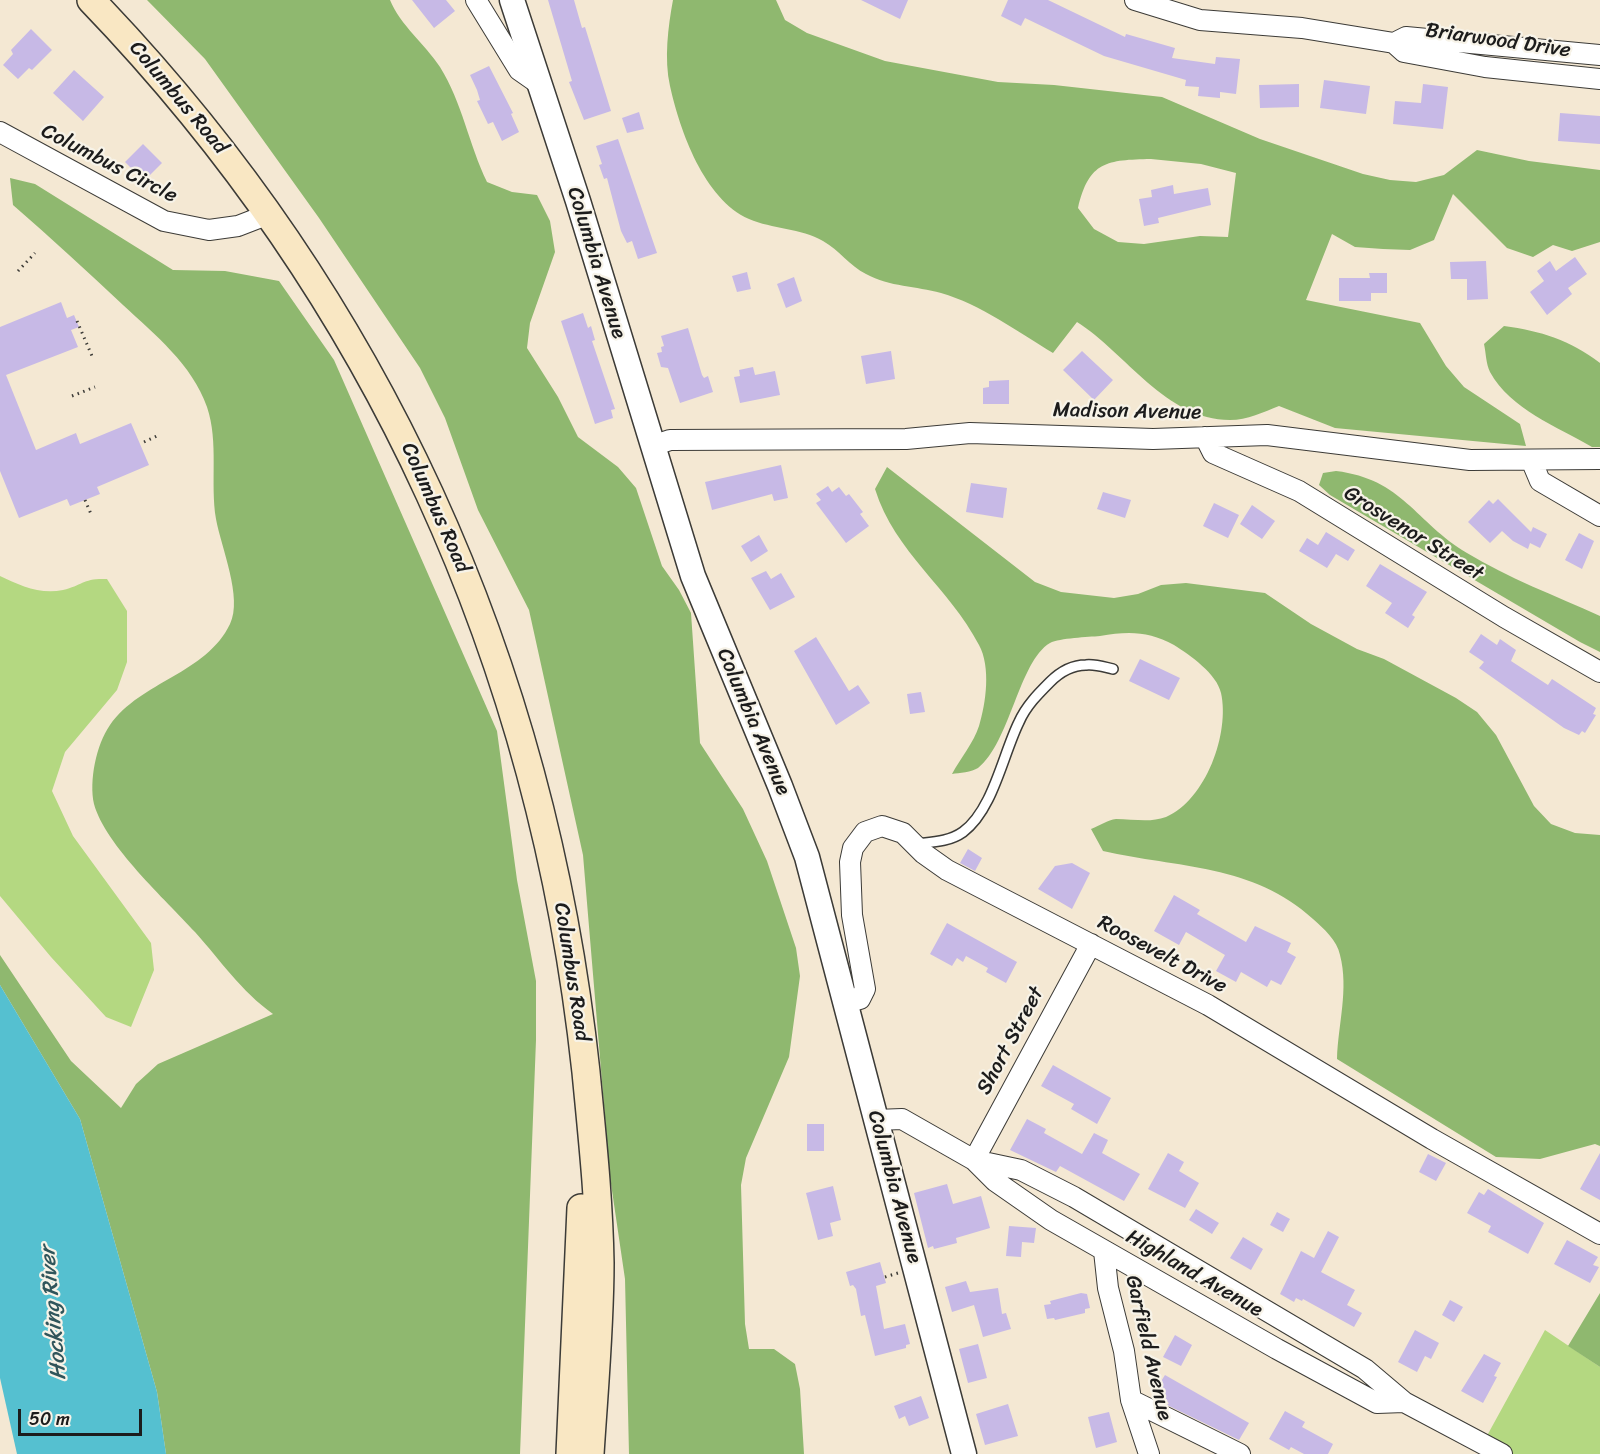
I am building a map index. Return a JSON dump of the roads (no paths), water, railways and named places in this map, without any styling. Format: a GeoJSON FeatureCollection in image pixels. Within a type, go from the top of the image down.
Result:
{"type":"FeatureCollection","features":[{"type":"Feature","properties":{"kind":"main road","name":"Columbus Road"},"geometry":{"type":"LineString","coordinates":[[91,0],[161,75],[269,214],[346,334],[419,467],[484,624],[523,742],[556,877],[569,942],[589,1102],[600,1261],[590,1454]]}},
{"type":"Feature","properties":{"kind":"main road","name":"Columbus Road"},"geometry":{"type":"LineString","coordinates":[[570,1454],[582,1174],[589,1102]]}},
{"type":"Feature","properties":{"kind":"street"},"geometry":{"type":"LineString","coordinates":[[476,0],[519,70],[539,84]]}},
{"type":"Feature","properties":{"kind":"street","name":"Columbia Avenue"},"geometry":{"type":"LineString","coordinates":[[512,0],[578,201],[693,576],[807,856],[963,1454]]}},
{"type":"Feature","properties":{"kind":"street","name":"Briarwood Drive"},"geometry":{"type":"LineString","coordinates":[[1135,0],[1200,20],[1302,28],[1394,43],[1404,52],[1485,67],[1600,79]]}},
{"type":"Feature","properties":{"kind":"street","name":"Briarwood Drive"},"geometry":{"type":"LineString","coordinates":[[1394,43],[1406,37],[1600,55]]}},
{"type":"Feature","properties":{"kind":"street","name":"Columbus Circle"},"geometry":{"type":"LineString","coordinates":[[0,132],[164,221],[209,230],[238,226],[269,214]]}},
{"type":"Feature","properties":{"kind":"street","name":"Madison Avenue"},"geometry":{"type":"LineString","coordinates":[[652,446],[670,440],[906,439],[970,433],[1144,438],[1267,435],[1470,460],[1532,462],[1600,459]]}},
{"type":"Feature","properties":{"kind":"street","name":"Grosvenor Street"},"geometry":{"type":"LineString","coordinates":[[1205,437],[1213,453],[1299,491],[1504,617],[1600,672]]}},
{"type":"Feature","properties":{"kind":"street"},"geometry":{"type":"LineString","coordinates":[[1532,462],[1540,482],[1600,516]]}},
{"type":"Feature","properties":{"kind":"street","name":"Roosevelt Drive"},"geometry":{"type":"LineString","coordinates":[[846,1003],[860,999],[865,989],[849,877],[853,848],[865,832],[882,825],[903,833],[947,870],[1219,1011],[1432,1139],[1600,1233]]}},
{"type":"Feature","properties":{"kind":"street","name":"Short Street"},"geometry":{"type":"LineString","coordinates":[[974,1160],[1091,944]]}},
{"type":"Feature","properties":{"kind":"street","name":"Highland Avenue"},"geometry":{"type":"LineString","coordinates":[[876,1120],[902,1119],[974,1160],[995,1180],[1051,1220],[1104,1251],[1377,1402],[1404,1402]]}},
{"type":"Feature","properties":{"kind":"street","name":"Highland Avenue"},"geometry":{"type":"LineString","coordinates":[[974,1160],[1021,1170],[1074,1197],[1365,1369],[1404,1402],[1502,1454]]}},
{"type":"Feature","properties":{"kind":"street","name":"Garfield Avenue"},"geometry":{"type":"LineString","coordinates":[[1104,1251],[1108,1288],[1124,1351],[1131,1400],[1149,1454]]}},
{"type":"Feature","properties":{"kind":"street"},"geometry":{"type":"LineString","coordinates":[[1131,1400],[1240,1454]]}},
{"type":"Feature","properties":{"kind":"lane"},"geometry":{"type":"LineString","coordinates":[[915,844],[941,842],[956,837],[969,827],[986,801],[1019,720],[1033,699],[1054,677],[1075,666],[1088,664],[1113,669]]}},
{"type":"Feature","properties":{"kind":"water","name":"Hocking River"},"geometry":{"type":"Polygon","coordinates":[[[0,985],[80,1119],[157,1392],[166,1454],[17,1454],[0,1378],[0,985]]]}}]}
